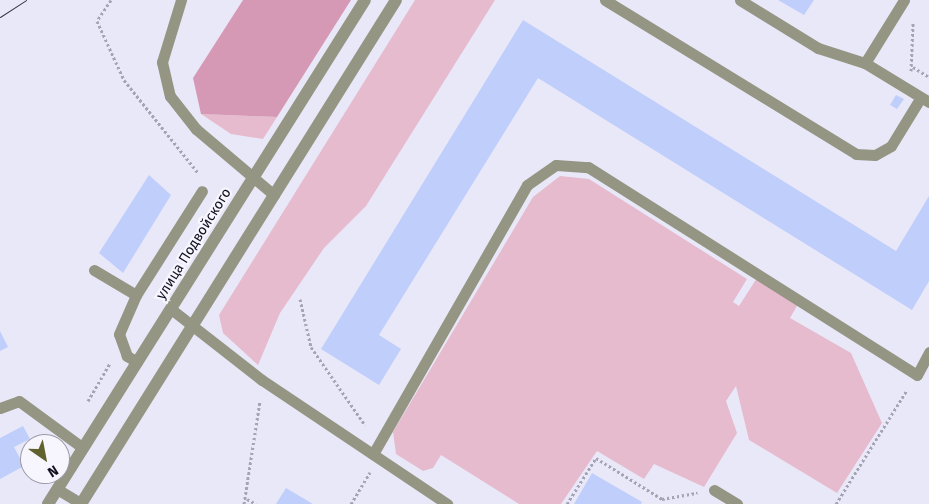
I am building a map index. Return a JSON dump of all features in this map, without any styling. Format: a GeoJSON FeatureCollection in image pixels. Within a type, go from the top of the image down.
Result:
{"type":"FeatureCollection","features":[{"type":"Feature","properties":{"kind":"street","name":"улица Подвойского"},"geometry":{"type":"LineString","coordinates":[[48,504],[366,0]]}},
{"type":"Feature","properties":{"kind":"street"},"geometry":{"type":"LineString","coordinates":[[82,504],[396,0]]}},
{"type":"Feature","properties":{"kind":"lane"},"geometry":{"type":"LineString","coordinates":[[181,0],[162,62],[170,96],[196,129],[252,180],[274,195]]}},
{"type":"Feature","properties":{"kind":"lane"},"geometry":{"type":"LineString","coordinates":[[605,0],[856,154],[875,155],[891,146],[925,100],[865,63],[818,48],[740,0]]}},
{"type":"Feature","properties":{"kind":"lane"},"geometry":{"type":"LineString","coordinates":[[865,63],[904,0]]}},
{"type":"Feature","properties":{"kind":"lane"},"geometry":{"type":"LineString","coordinates":[[376,452],[526,185],[556,165],[588,167],[917,375],[929,352]]}},
{"type":"Feature","properties":{"kind":"lane"},"geometry":{"type":"LineString","coordinates":[[137,362],[120,346],[119,334],[136,295],[202,191]]}},
{"type":"Feature","properties":{"kind":"lane"},"geometry":{"type":"LineString","coordinates":[[94,270],[136,295]]}},
{"type":"Feature","properties":{"kind":"lane"},"geometry":{"type":"LineString","coordinates":[[171,309],[194,324],[262,380],[376,452],[447,504]]}},
{"type":"Feature","properties":{"kind":"lane"},"geometry":{"type":"LineString","coordinates":[[0,408],[20,401],[83,448]]}},
{"type":"Feature","properties":{"kind":"lane"},"geometry":{"type":"LineString","coordinates":[[57,489],[82,504]]}},
{"type":"Feature","properties":{"kind":"lane"},"geometry":{"type":"LineString","coordinates":[[714,490],[737,504]]}},
{"type":"Feature","properties":{"kind":"path"},"geometry":{"type":"LineString","coordinates":[[111,0],[97,21],[124,80],[200,175],[202,191]]}},
{"type":"Feature","properties":{"kind":"path"},"geometry":{"type":"LineString","coordinates":[[902,85],[913,67],[913,14]]}},
{"type":"Feature","properties":{"kind":"path"},"geometry":{"type":"LineString","coordinates":[[913,67],[929,77]]}},
{"type":"Feature","properties":{"kind":"path"},"geometry":{"type":"LineString","coordinates":[[300,299],[311,346],[376,452],[351,504]]}},
{"type":"Feature","properties":{"kind":"path"},"geometry":{"type":"LineString","coordinates":[[86,403],[120,346]]}},
{"type":"Feature","properties":{"kind":"path"},"geometry":{"type":"LineString","coordinates":[[836,504],[917,375]]}},
{"type":"Feature","properties":{"kind":"path"},"geometry":{"type":"LineString","coordinates":[[244,504],[248,499],[262,380]]}},
{"type":"Feature","properties":{"kind":"path"},"geometry":{"type":"LineString","coordinates":[[567,504],[596,458],[662,498],[714,490]]}},
{"type":"Feature","properties":{"kind":"path"},"geometry":{"type":"LineString","coordinates":[[248,499],[256,504]]}},
{"type":"Feature","properties":{"kind":"shaded area"},"geometry":{"type":"Polygon","coordinates":[[[243,0],[351,0],[277,117],[201,114],[193,78],[243,0]]]}},
{"type":"Feature","properties":{"kind":"shaded area"},"geometry":{"type":"Polygon","coordinates":[[[415,0],[495,0],[366,206],[324,248],[280,313],[258,365],[223,333],[219,315],[415,0]]]}},
{"type":"Feature","properties":{"kind":"shaded area"},"geometry":{"type":"Polygon","coordinates":[[[201,114],[277,117],[263,139],[231,134],[201,114]]]}},
{"type":"Feature","properties":{"kind":"shaded area"},"geometry":{"type":"Polygon","coordinates":[[[560,176],[589,179],[747,279],[733,302],[739,306],[757,278],[798,304],[790,318],[851,353],[882,423],[837,493],[749,440],[736,386],[726,401],[737,433],[704,487],[654,464],[644,479],[597,451],[561,504],[519,504],[441,455],[433,468],[423,471],[396,454],[393,432],[533,197],[560,176]]]}},
{"type":"Feature","properties":{"kind":"building"},"geometry":{"type":"Polygon","coordinates":[[[778,0],[814,0],[804,15],[778,0]]]}},
{"type":"Feature","properties":{"kind":"building"},"geometry":{"type":"Polygon","coordinates":[[[523,20],[896,251],[929,196],[929,281],[912,310],[538,78],[379,335],[401,349],[379,385],[321,349],[523,20]]]}},
{"type":"Feature","properties":{"kind":"building"},"geometry":{"type":"Polygon","coordinates":[[[896,95],[904,99],[897,109],[890,105],[896,95]]]}},
{"type":"Feature","properties":{"kind":"building"},"geometry":{"type":"Polygon","coordinates":[[[149,175],[171,195],[123,273],[99,253],[149,175]]]}},
{"type":"Feature","properties":{"kind":"building"},"geometry":{"type":"Polygon","coordinates":[[[0,331],[8,347],[0,351],[0,331]]]}},
{"type":"Feature","properties":{"kind":"building"},"geometry":{"type":"Polygon","coordinates":[[[23,426],[27,434],[20,434],[20,444],[14,447],[20,458],[20,468],[0,479],[0,438],[23,426]]]}},
{"type":"Feature","properties":{"kind":"building"},"geometry":{"type":"Polygon","coordinates":[[[592,473],[642,502],[641,504],[574,504],[592,473]]]}},
{"type":"Feature","properties":{"kind":"building"},"geometry":{"type":"Polygon","coordinates":[[[286,488],[313,504],[276,504],[286,488]]]}},
{"type":"Feature","properties":{"kind":"tram line"},"geometry":{"type":"LineString","coordinates":[[0,17],[26,0]]}}]}
